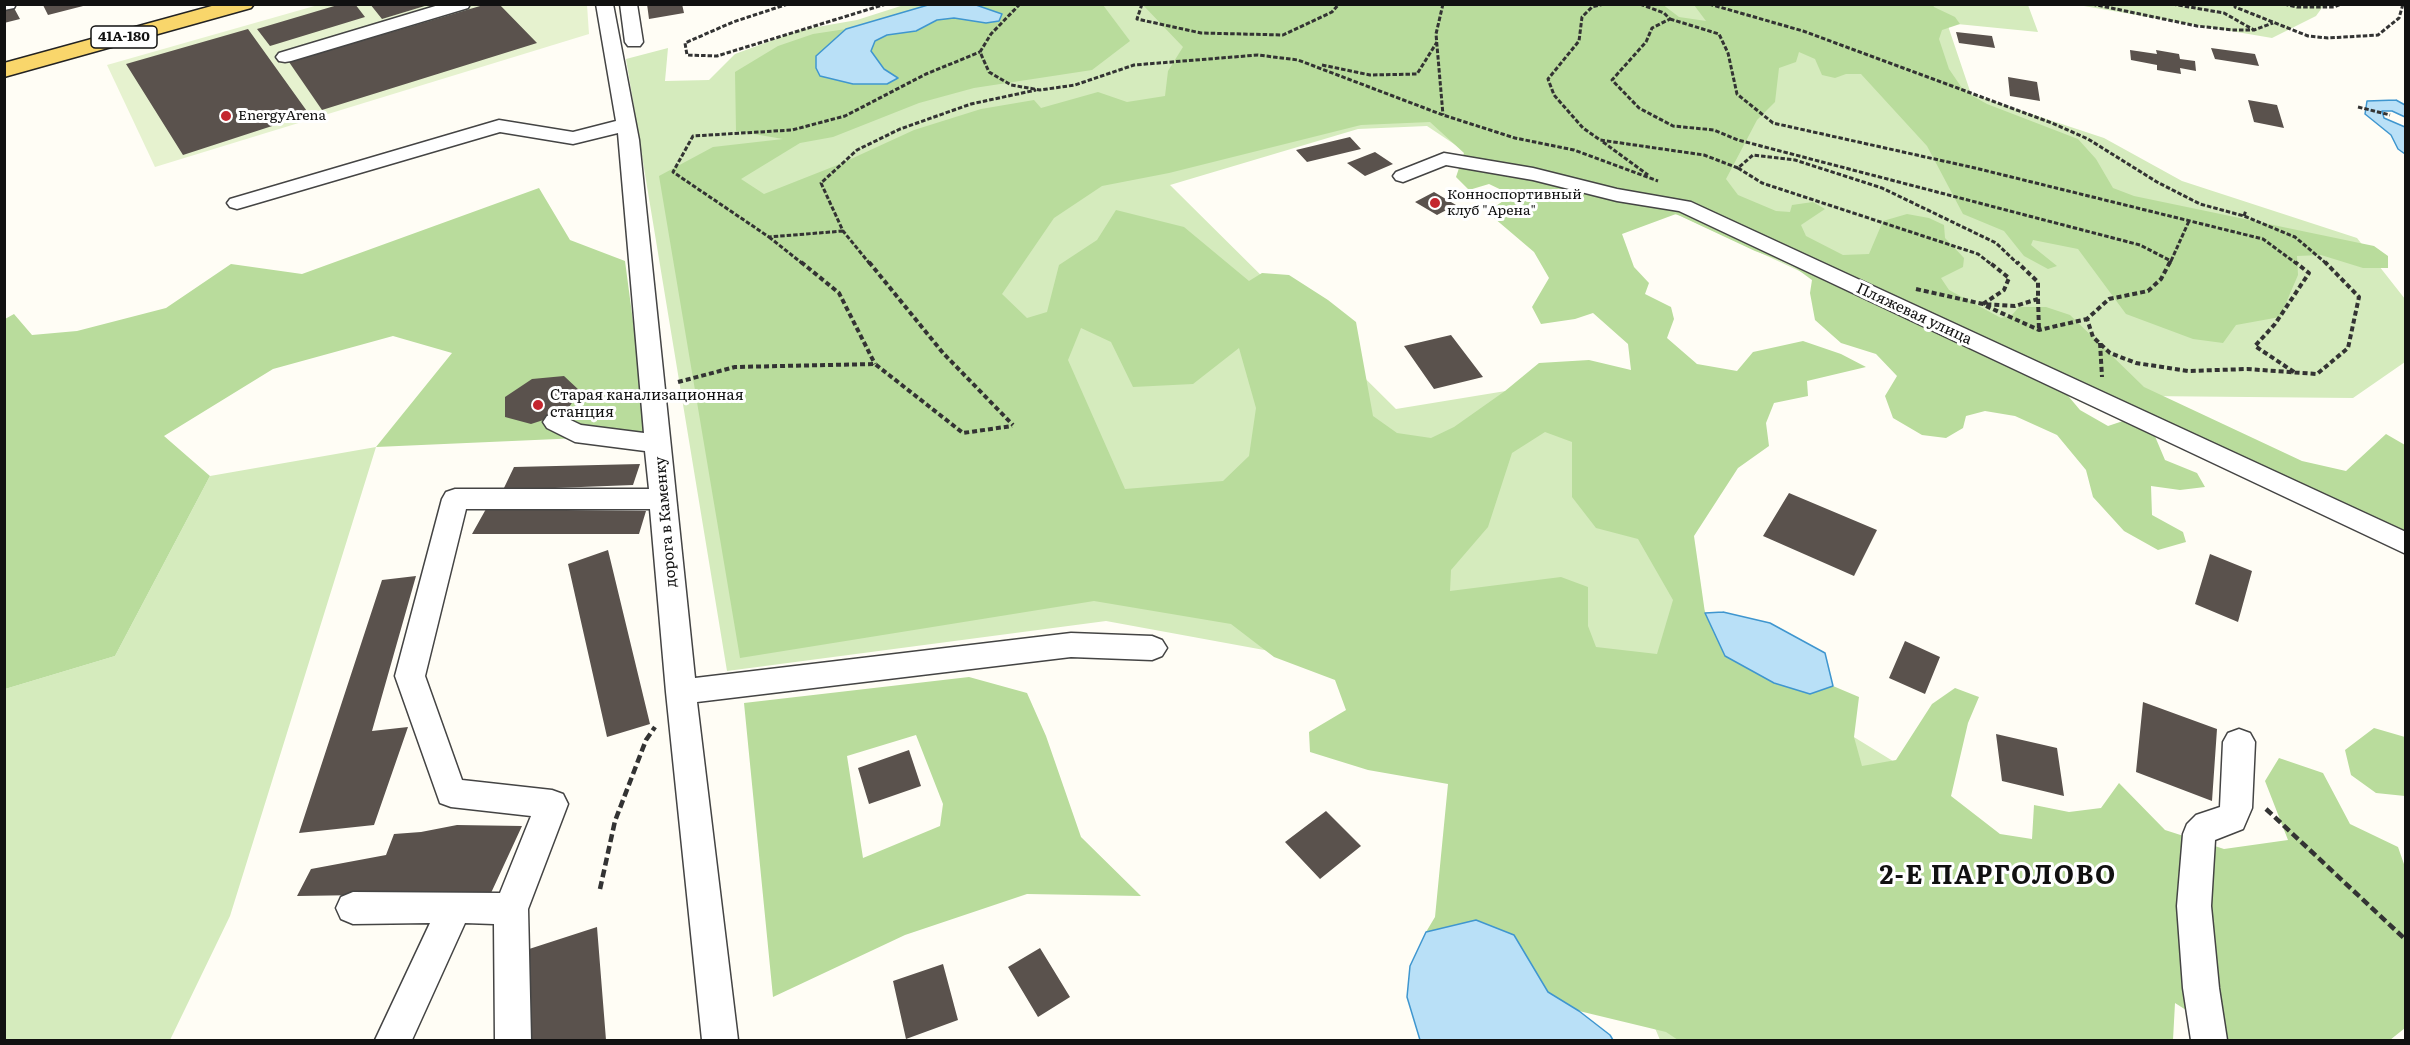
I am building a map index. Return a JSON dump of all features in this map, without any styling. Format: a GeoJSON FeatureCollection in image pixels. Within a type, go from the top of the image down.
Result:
{"type":"FeatureCollection","features":[{"type":"Feature","properties":{"kind":"main road","name":"41А-180"},"geometry":{"type":"LineString","coordinates":[[4,62],[214,4]]}},
{"type":"Feature","properties":{"kind":"main road","name":"41А-180"},"geometry":{"type":"LineString","coordinates":[[4,70],[244,4]]}},
{"type":"Feature","properties":{"kind":"street"},"geometry":{"type":"LineString","coordinates":[[285,57],[462,4]]}},
{"type":"Feature","properties":{"kind":"street","name":"дорога в Каменку"},"geometry":{"type":"LineString","coordinates":[[604,4],[629,140],[681,692],[720,1041]]}},
{"type":"Feature","properties":{"kind":"street"},"geometry":{"type":"LineString","coordinates":[[628,4],[634,42]]}},
{"type":"Feature","properties":{"kind":"street"},"geometry":{"type":"LineString","coordinates":[[237,203],[499,126],[573,138],[625,125]]}},
{"type":"Feature","properties":{"kind":"street","name":"Пляжевая улица"},"geometry":{"type":"LineString","coordinates":[[1403,176],[1444,159],[1533,174],[1617,195],[1684,206],[2406,544]]}},
{"type":"Feature","properties":{"kind":"street"},"geometry":{"type":"LineString","coordinates":[[556,422],[575,433],[617,440],[658,443]]}},
{"type":"Feature","properties":{"kind":"street"},"geometry":{"type":"LineString","coordinates":[[513,1041],[511,909],[552,804],[451,794],[410,676],[455,499],[664,499]]}},
{"type":"Feature","properties":{"kind":"street"},"geometry":{"type":"LineString","coordinates":[[681,692],[1071,645],[1152,648]]}},
{"type":"Feature","properties":{"kind":"street"},"geometry":{"type":"LineString","coordinates":[[2209,1041],[2201,988],[2194,906],[2199,834],[2208,825],[2231,819],[2236,807],[2239,742]]}},
{"type":"Feature","properties":{"kind":"street"},"geometry":{"type":"LineString","coordinates":[[393,1041],[455,907]]}},
{"type":"Feature","properties":{"kind":"street"},"geometry":{"type":"LineString","coordinates":[[353,908],[511,909]]}},
{"type":"Feature","properties":{"kind":"path"},"geometry":{"type":"LineString","coordinates":[[788,4],[734,22],[685,44],[687,55],[717,56],[886,4]]}},
{"type":"Feature","properties":{"kind":"path"},"geometry":{"type":"LineString","coordinates":[[1020,4],[991,34],[980,52],[926,74],[845,116],[792,130],[693,136],[673,172],[769,237],[839,293],[875,364],[963,433],[1013,426],[943,352],[843,231],[821,183],[857,150],[900,129],[971,104],[1076,85],[1134,65],[1258,55],[1298,60],[1370,75],[1417,74],[1437,42]]}},
{"type":"Feature","properties":{"kind":"path"},"geometry":{"type":"LineString","coordinates":[[1142,4],[1137,19],[1202,33],[1283,35],[1332,12],[1339,4]]}},
{"type":"Feature","properties":{"kind":"path"},"geometry":{"type":"LineString","coordinates":[[1443,4],[1437,42],[1443,115]]}},
{"type":"Feature","properties":{"kind":"path"},"geometry":{"type":"LineString","coordinates":[[1604,4],[1593,6],[1582,17],[1579,41],[1548,78],[1554,95],[1583,128],[1653,179]]}},
{"type":"Feature","properties":{"kind":"path"},"geometry":{"type":"LineString","coordinates":[[1640,4],[1664,13],[1670,19],[1719,34],[1728,53],[1737,94],[1773,123],[1975,168],[2263,239],[2309,273],[2276,324],[2255,346],[2294,373]]}},
{"type":"Feature","properties":{"kind":"path"},"geometry":{"type":"LineString","coordinates":[[1709,4],[1803,31],[2052,123],[2088,140],[2157,182],[2200,204],[2244,216],[2295,237],[2320,257],[2359,297],[2348,348],[2317,374],[2247,369],[2188,371],[2136,363],[2110,353],[2093,337],[2087,319]]}},
{"type":"Feature","properties":{"kind":"path"},"geometry":{"type":"LineString","coordinates":[[2092,4],[2197,26],[2232,30],[2254,30],[2273,23]]}},
{"type":"Feature","properties":{"kind":"path"},"geometry":{"type":"LineString","coordinates":[[2172,4],[2224,13],[2254,30]]}},
{"type":"Feature","properties":{"kind":"path"},"geometry":{"type":"LineString","coordinates":[[2235,4],[2235,7],[2308,36],[2328,38],[2378,35],[2398,18],[2403,4]]}},
{"type":"Feature","properties":{"kind":"path"},"geometry":{"type":"LineString","coordinates":[[2284,4],[2334,7],[2341,4]]}},
{"type":"Feature","properties":{"kind":"path"},"geometry":{"type":"LineString","coordinates":[[1670,19],[1652,28],[1646,42],[1612,80],[1639,108],[1673,126],[1714,130],[1738,140],[2140,245],[2171,261]]}},
{"type":"Feature","properties":{"kind":"path"},"geometry":{"type":"LineString","coordinates":[[980,52],[989,72],[1011,85],[1040,90]]}},
{"type":"Feature","properties":{"kind":"path"},"geometry":{"type":"LineString","coordinates":[[1298,60],[1443,115],[1515,138],[1574,150],[1663,183]]}},
{"type":"Feature","properties":{"kind":"path"},"geometry":{"type":"LineString","coordinates":[[2358,107],[2390,115]]}},
{"type":"Feature","properties":{"kind":"path"},"geometry":{"type":"LineString","coordinates":[[1600,140],[1704,155],[1738,168],[1762,183],[1883,220],[1978,254],[2008,278],[2004,290],[1983,304]]}},
{"type":"Feature","properties":{"kind":"path"},"geometry":{"type":"LineString","coordinates":[[1738,168],[1753,155],[1795,160],[1882,188],[1996,243],[2038,282],[2039,330]]}},
{"type":"Feature","properties":{"kind":"path"},"geometry":{"type":"LineString","coordinates":[[2244,216],[2246,210]]}},
{"type":"Feature","properties":{"kind":"path"},"geometry":{"type":"LineString","coordinates":[[1983,304],[2039,330],[2087,319],[2109,299],[2148,291],[2162,279],[2189,221]]}},
{"type":"Feature","properties":{"kind":"path"},"geometry":{"type":"LineString","coordinates":[[769,237],[843,231]]}},
{"type":"Feature","properties":{"kind":"path"},"geometry":{"type":"LineString","coordinates":[[1913,288],[1983,304],[2015,306],[2038,300]]}},
{"type":"Feature","properties":{"kind":"path"},"geometry":{"type":"LineString","coordinates":[[653,389],[735,367],[875,364]]}},
{"type":"Feature","properties":{"kind":"path"},"geometry":{"type":"LineString","coordinates":[[600,889],[615,821],[646,740],[681,692]]}},
{"type":"Feature","properties":{"kind":"path"},"geometry":{"type":"LineString","coordinates":[[2237,782],[2406,940]]}},
{"type":"Feature","properties":{"kind":"green space"},"geometry":{"type":"Polygon","coordinates":[[[907,4],[2028,5],[2038,32],[1947,23],[1971,94],[2104,138],[2182,181],[2357,238],[2405,299],[2405,362],[2353,398],[2144,396],[2122,421],[1681,216],[1472,156],[1427,126],[1358,129],[1170,185],[1396,409],[1591,377],[1664,523],[1727,659],[1914,774],[2127,1040],[1660,1040],[1515,696],[1106,621],[727,671],[626,59],[668,48],[665,81],[709,80],[735,54],[800,30],[857,20],[907,4]]]}},
{"type":"Feature","properties":{"kind":"green space"},"geometry":{"type":"Polygon","coordinates":[[[1662,4],[1679,17],[1706,21],[1694,5],[1933,5],[1955,17],[1960,24],[1942,30],[1939,39],[1949,69],[1964,91],[1987,104],[2078,139],[2096,159],[2113,188],[2134,196],[2374,246],[2388,256],[2388,268],[2363,268],[2321,255],[2297,256],[2298,275],[2280,317],[2236,325],[2223,343],[2193,339],[2126,314],[2078,249],[2033,240],[2031,245],[2057,266],[2048,269],[2024,256],[2004,231],[1963,214],[1927,146],[1861,74],[1846,74],[1835,78],[1822,75],[1815,59],[1799,52],[1796,62],[1779,68],[1775,102],[1757,120],[1726,179],[1738,195],[1776,211],[1790,212],[1792,205],[1813,202],[1825,209],[1801,225],[1806,236],[1843,255],[1869,254],[1883,221],[1907,214],[1929,218],[1944,225],[1945,238],[1964,258],[1963,267],[1941,278],[1949,290],[2001,318],[2012,315],[2019,307],[2046,307],[2070,315],[2144,387],[2302,461],[2346,471],[2386,434],[2405,445],[2405,538],[2064,391],[2080,410],[2108,426],[2123,421],[2154,434],[2165,460],[2197,473],[2205,487],[2180,490],[2151,486],[2152,515],[2183,532],[2186,542],[2158,550],[2124,531],[2093,497],[2086,470],[2057,435],[2015,416],[1985,411],[1966,416],[1963,428],[1946,438],[1922,435],[1893,418],[1885,396],[1897,376],[1876,354],[1841,343],[1815,320],[1810,293],[1812,280],[1790,264],[1755,251],[1676,214],[1622,234],[1634,267],[1649,283],[1645,294],[1671,307],[1674,319],[1667,338],[1697,364],[1737,371],[1753,352],[1803,341],[1841,354],[1866,367],[1807,381],[1808,396],[1774,403],[1766,423],[1769,446],[1738,468],[1694,536],[1705,613],[1725,656],[1774,683],[1810,694],[1833,686],[1859,697],[1854,737],[1862,766],[1896,760],[1932,704],[1955,688],[1979,697],[1968,723],[1951,796],[2000,834],[2032,839],[2034,805],[2069,812],[2101,808],[2119,783],[2165,830],[2224,849],[2288,840],[2265,781],[2279,758],[2323,773],[2350,824],[2398,847],[2405,867],[2405,1028],[2390,1040],[2214,1040],[2205,1022],[2175,1003],[2173,1040],[1678,1040],[1666,1032],[1579,1011],[1548,992],[1514,935],[1476,920],[1426,932],[1435,917],[1448,784],[1368,770],[1310,752],[1309,732],[1346,710],[1335,680],[1274,657],[1231,624],[1094,601],[740,658],[659,176],[713,147],[783,139],[736,131],[735,72],[778,46],[813,34],[846,29],[816,56],[884,69],[871,51],[874,41],[887,35],[916,31],[937,20],[954,18],[986,23],[999,21],[1002,14],[976,5],[1103,5],[1130,41],[1092,70],[974,88],[919,103],[833,137],[800,143],[741,179],[764,194],[840,164],[914,130],[981,109],[1034,100],[1041,108],[1098,92],[1127,102],[1165,96],[1168,71],[1183,47],[1143,5],[1662,4]],[[1430,122],[1361,125],[1169,173],[1102,186],[1054,218],[1002,294],[1027,318],[1047,312],[1059,265],[1097,240],[1116,210],[1184,227],[1249,281],[1262,273],[1289,275],[1328,300],[1356,322],[1373,416],[1397,433],[1431,438],[1454,427],[1505,391],[1539,363],[1589,360],[1631,370],[1628,344],[1593,313],[1575,319],[1541,324],[1532,307],[1549,278],[1534,252],[1487,212],[1512,195],[1489,184],[1469,190],[1456,177],[1464,153],[1430,122]],[[1081,328],[1068,360],[1125,489],[1223,481],[1249,456],[1256,408],[1239,348],[1193,384],[1133,387],[1111,342],[1081,328]],[[1545,432],[1512,453],[1488,527],[1451,570],[1450,591],[1561,577],[1588,587],[1588,626],[1596,647],[1657,654],[1673,600],[1638,539],[1596,528],[1572,497],[1572,442],[1545,432]]]}},
{"type":"Feature","properties":{"kind":"green space","name":"EnergyArena"},"geometry":{"type":"Polygon","coordinates":[[[318,5],[587,5],[589,34],[155,167],[107,65],[318,5]]]}},
{"type":"Feature","properties":{"kind":"green space"},"geometry":{"type":"Polygon","coordinates":[[[2078,5],[2324,5],[2316,16],[2272,38],[2078,5]]]}},
{"type":"Feature","properties":{"kind":"green space"},"geometry":{"type":"Polygon","coordinates":[[[539,188],[570,240],[625,261],[648,435],[376,447],[452,353],[393,336],[273,369],[164,436],[210,476],[115,656],[5,689],[5,319],[14,314],[32,335],[77,331],[166,308],[231,264],[302,274],[539,188]]]}},
{"type":"Feature","properties":{"kind":"green space"},"geometry":{"type":"Polygon","coordinates":[[[376,447],[230,916],[170,1040],[5,1040],[5,689],[115,656],[210,476],[376,447]]]}},
{"type":"Feature","properties":{"kind":"green space"},"geometry":{"type":"Polygon","coordinates":[[[969,677],[1027,693],[1046,736],[1081,837],[1141,896],[1027,894],[905,935],[773,997],[744,703],[969,677]],[[916,735],[847,756],[863,858],[940,826],[943,804],[916,735]]]}},
{"type":"Feature","properties":{"kind":"green space"},"geometry":{"type":"Polygon","coordinates":[[[2374,728],[2405,737],[2405,796],[2376,793],[2351,775],[2345,750],[2374,728]]]}},
{"type":"Feature","properties":{"kind":"water"},"geometry":{"type":"Polygon","coordinates":[[[928,5],[976,5],[1002,14],[999,21],[986,23],[954,18],[937,20],[916,31],[887,35],[875,41],[871,51],[884,69],[898,78],[887,84],[853,84],[820,76],[816,68],[816,56],[846,29],[928,5]]]}},
{"type":"Feature","properties":{"kind":"water"},"geometry":{"type":"Polygon","coordinates":[[[2396,100],[2405,105],[2405,117],[2392,111],[2382,111],[2384,118],[2405,127],[2405,154],[2398,149],[2391,135],[2365,114],[2367,101],[2396,100]]]}},
{"type":"Feature","properties":{"kind":"water"},"geometry":{"type":"Polygon","coordinates":[[[1723,612],[1770,623],[1825,653],[1833,686],[1810,694],[1774,683],[1725,656],[1705,613],[1723,612]]]}},
{"type":"Feature","properties":{"kind":"water"},"geometry":{"type":"Polygon","coordinates":[[[1476,920],[1514,935],[1548,992],[1579,1011],[1610,1035],[1613,1040],[1420,1040],[1407,997],[1410,966],[1426,932],[1476,920]]]}},
{"type":"Feature","properties":{"kind":"building"},"geometry":{"type":"Polygon","coordinates":[[[341,4],[355,4],[365,17],[270,46],[257,29],[341,4]]]}},
{"type":"Feature","properties":{"kind":"building"},"geometry":{"type":"Polygon","coordinates":[[[370,4],[428,4],[428,5],[382,19],[370,4]]]}},
{"type":"Feature","properties":{"kind":"building"},"geometry":{"type":"Polygon","coordinates":[[[487,4],[499,4],[537,43],[322,110],[289,62],[487,4]]]}},
{"type":"Feature","properties":{"kind":"building"},"geometry":{"type":"Polygon","coordinates":[[[647,4],[682,4],[684,13],[649,19],[647,4]]]}},
{"type":"Feature","properties":{"kind":"building"},"geometry":{"type":"Polygon","coordinates":[[[43,5],[87,5],[48,15],[43,5]]]}},
{"type":"Feature","properties":{"kind":"building"},"geometry":{"type":"Polygon","coordinates":[[[14,8],[20,19],[4,23],[4,11],[14,8]]]}},
{"type":"Feature","properties":{"kind":"building"},"geometry":{"type":"Polygon","coordinates":[[[248,29],[309,114],[183,155],[126,64],[248,29]]]}},
{"type":"Feature","properties":{"kind":"building"},"geometry":{"type":"Polygon","coordinates":[[[1956,32],[1992,36],[1995,48],[1959,43],[1956,32]]]}},
{"type":"Feature","properties":{"kind":"building"},"geometry":{"type":"Polygon","coordinates":[[[2211,48],[2255,54],[2259,66],[2215,59],[2211,48]]]}},
{"type":"Feature","properties":{"kind":"building"},"geometry":{"type":"Polygon","coordinates":[[[2130,50],[2157,54],[2156,50],[2179,54],[2180,59],[2195,61],[2196,71],[2180,68],[2181,74],[2157,70],[2157,65],[2131,60],[2130,50]]]}},
{"type":"Feature","properties":{"kind":"building"},"geometry":{"type":"Polygon","coordinates":[[[2008,77],[2037,82],[2040,101],[2010,96],[2008,77]]]}},
{"type":"Feature","properties":{"kind":"building"},"geometry":{"type":"Polygon","coordinates":[[[2248,100],[2277,105],[2284,128],[2254,122],[2248,100]]]}},
{"type":"Feature","properties":{"kind":"building"},"geometry":{"type":"Polygon","coordinates":[[[1350,137],[1361,149],[1307,162],[1296,150],[1350,137]]]}},
{"type":"Feature","properties":{"kind":"building"},"geometry":{"type":"Polygon","coordinates":[[[1375,152],[1393,164],[1365,176],[1347,163],[1375,152]]]}},
{"type":"Feature","properties":{"kind":"building","name":"Конноспортивный клуб \"Арена\""},"geometry":{"type":"Polygon","coordinates":[[[1434,192],[1456,205],[1437,215],[1415,202],[1434,192]]]}},
{"type":"Feature","properties":{"kind":"building"},"geometry":{"type":"Polygon","coordinates":[[[1451,335],[1483,377],[1434,389],[1404,346],[1451,335]]]}},
{"type":"Feature","properties":{"kind":"building","name":"Старая канализационная станция"},"geometry":{"type":"Polygon","coordinates":[[[564,376],[580,391],[565,413],[531,424],[505,417],[505,397],[532,379],[564,376]]]}},
{"type":"Feature","properties":{"kind":"building"},"geometry":{"type":"Polygon","coordinates":[[[640,464],[633,485],[503,490],[514,467],[640,464]]]}},
{"type":"Feature","properties":{"kind":"building"},"geometry":{"type":"Polygon","coordinates":[[[1789,493],[1877,530],[1854,576],[1763,536],[1789,493]]]}},
{"type":"Feature","properties":{"kind":"building"},"geometry":{"type":"Polygon","coordinates":[[[486,509],[646,511],[639,534],[472,534],[486,509]]]}},
{"type":"Feature","properties":{"kind":"building"},"geometry":{"type":"Polygon","coordinates":[[[608,550],[650,724],[607,737],[568,564],[608,550]]]}},
{"type":"Feature","properties":{"kind":"building"},"geometry":{"type":"Polygon","coordinates":[[[2210,554],[2252,571],[2238,622],[2195,604],[2210,554]]]}},
{"type":"Feature","properties":{"kind":"building"},"geometry":{"type":"Polygon","coordinates":[[[416,576],[372,731],[408,727],[374,825],[299,833],[382,580],[416,576]]]}},
{"type":"Feature","properties":{"kind":"building"},"geometry":{"type":"Polygon","coordinates":[[[1905,641],[1940,657],[1925,694],[1889,678],[1905,641]]]}},
{"type":"Feature","properties":{"kind":"building"},"geometry":{"type":"Polygon","coordinates":[[[2143,702],[2217,729],[2212,801],[2136,772],[2143,702]]]}},
{"type":"Feature","properties":{"kind":"building"},"geometry":{"type":"Polygon","coordinates":[[[1996,734],[2057,748],[2064,796],[2002,781],[1996,734]]]}},
{"type":"Feature","properties":{"kind":"building"},"geometry":{"type":"Polygon","coordinates":[[[909,750],[921,786],[869,804],[858,768],[909,750]]]}},
{"type":"Feature","properties":{"kind":"building"},"geometry":{"type":"Polygon","coordinates":[[[1326,811],[1361,846],[1320,879],[1285,842],[1326,811]]]}},
{"type":"Feature","properties":{"kind":"building"},"geometry":{"type":"Polygon","coordinates":[[[457,825],[522,826],[491,893],[297,896],[311,869],[386,855],[394,834],[421,832],[457,825]]]}},
{"type":"Feature","properties":{"kind":"building"},"geometry":{"type":"Polygon","coordinates":[[[597,927],[606,1040],[530,1040],[526,950],[597,927]]]}},
{"type":"Feature","properties":{"kind":"building"},"geometry":{"type":"Polygon","coordinates":[[[1040,948],[1070,997],[1038,1017],[1008,967],[1040,948]]]}},
{"type":"Feature","properties":{"kind":"building"},"geometry":{"type":"Polygon","coordinates":[[[943,964],[958,1020],[906,1039],[893,981],[943,964]]]}},
{"type":"Feature","properties":{"kind":"place","name":"EnergyArena"},"geometry":{"type":"Point","coordinates":[226,116]}},
{"type":"Feature","properties":{"kind":"place","name":"Конноспортивный клуб \"Арена\""},"geometry":{"type":"Point","coordinates":[1435,203]}},
{"type":"Feature","properties":{"kind":"place","name":"Старая канализационная станция"},"geometry":{"type":"Point","coordinates":[538,405]}},
{"type":"Feature","properties":{"kind":"district","name":"2-Е ПАРГОЛОВО"},"geometry":{"type":"Point","coordinates":[1998,876]}}]}
